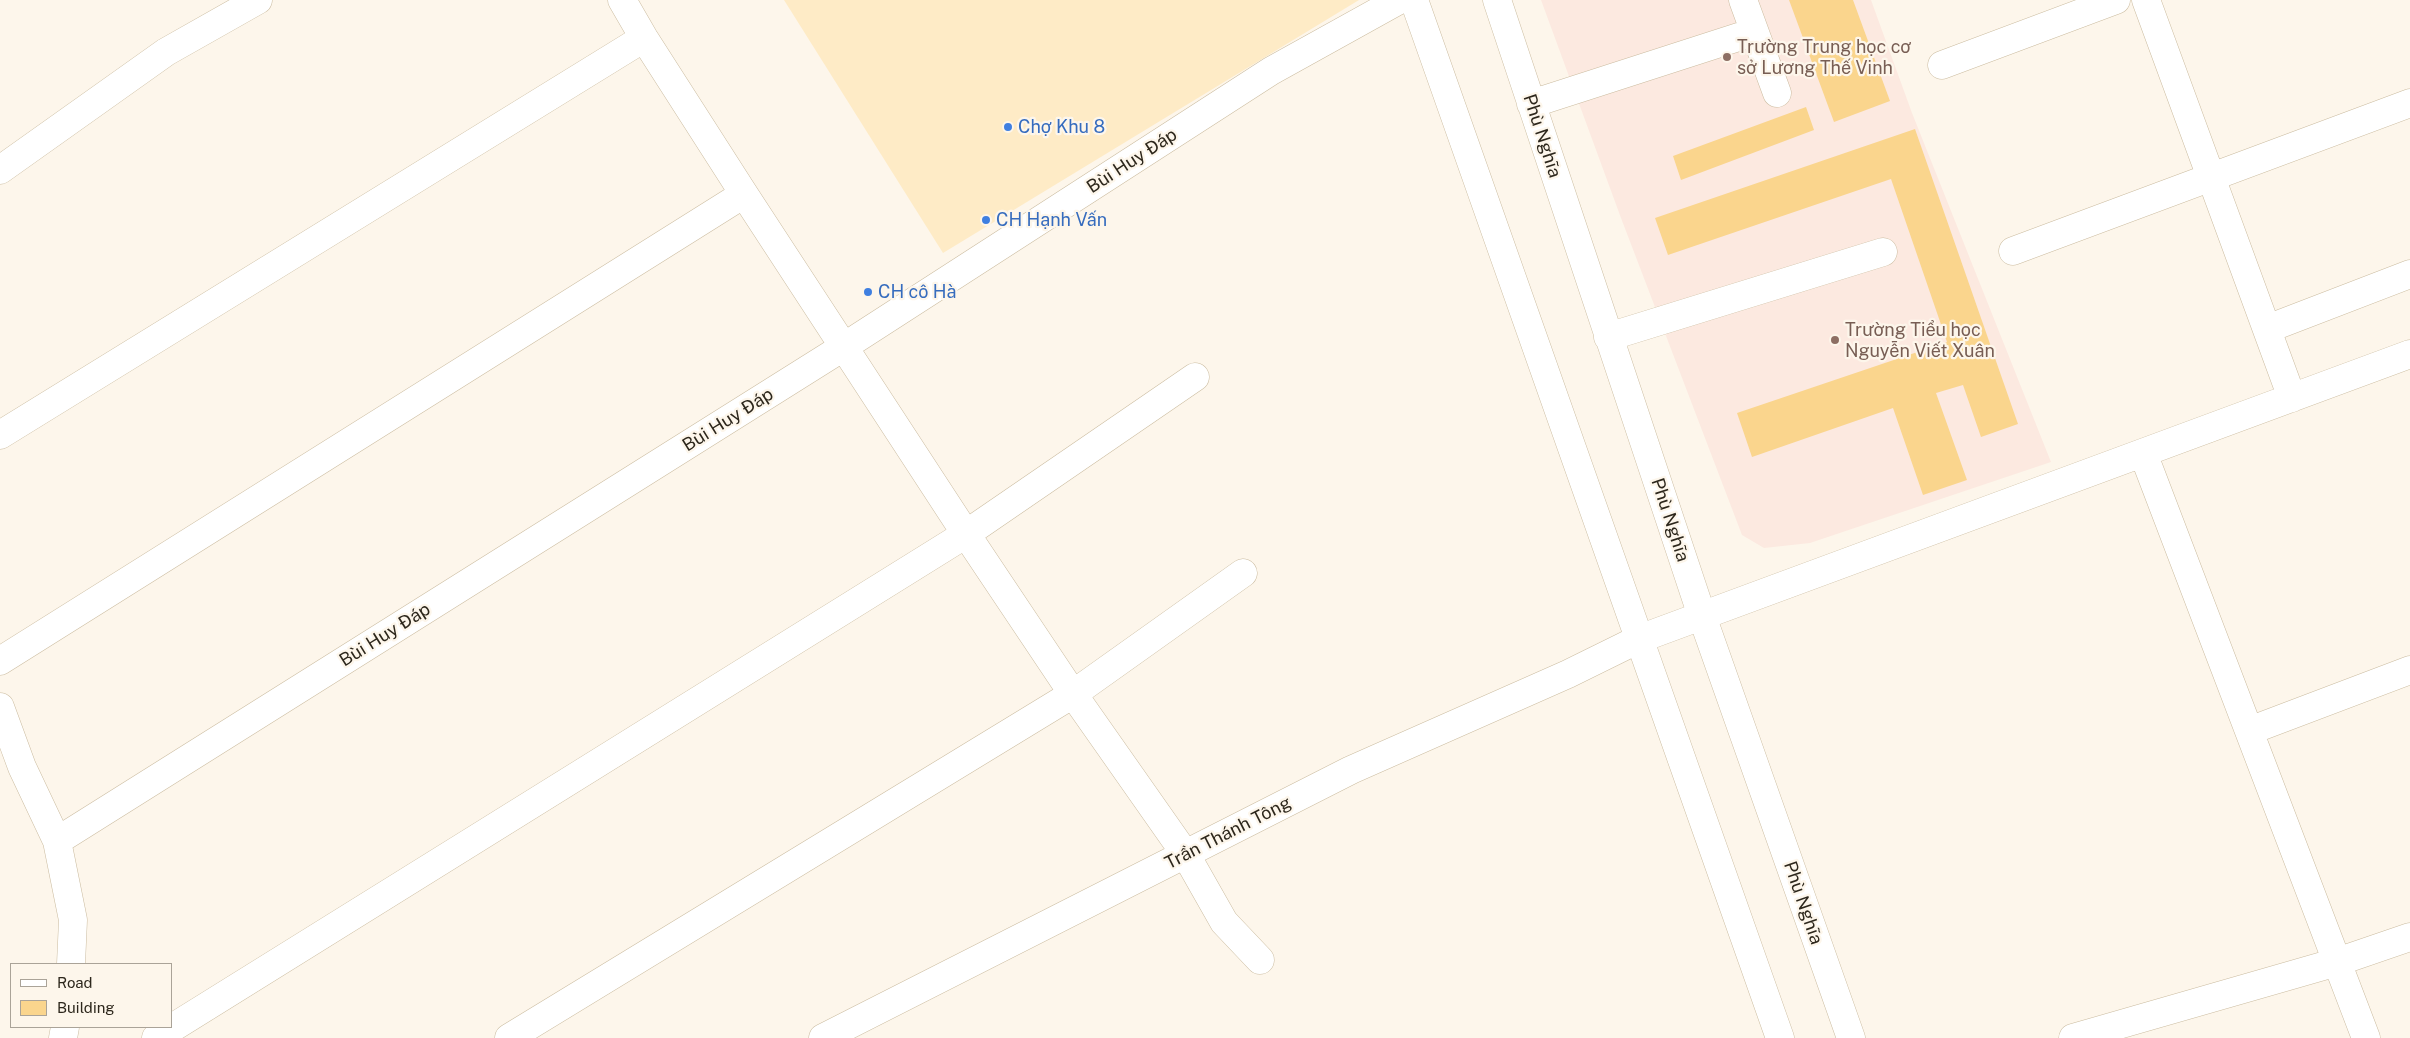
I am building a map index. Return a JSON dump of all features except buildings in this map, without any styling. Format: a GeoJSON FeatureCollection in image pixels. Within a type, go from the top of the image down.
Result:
{"type":"FeatureCollection","features":[{"type":"Feature","properties":{"kind":"street"},"geometry":{"type":"LineString","coordinates":[[0,170],[166,52],[258,0]]}},
{"type":"Feature","properties":{"kind":"street"},"geometry":{"type":"LineString","coordinates":[[622,0],[644,38],[744,194],[966,534],[1073,694],[1186,855],[1224,922],[1260,960]]}},
{"type":"Feature","properties":{"kind":"street","name":"Bùi Huy Đáp"},"geometry":{"type":"LineString","coordinates":[[57,841],[845,346],[1271,71],[1399,0]]}},
{"type":"Feature","properties":{"kind":"street"},"geometry":{"type":"LineString","coordinates":[[1414,0],[1780,1038]]}},
{"type":"Feature","properties":{"kind":"street","name":"Phù Nghĩa"},"geometry":{"type":"LineString","coordinates":[[1496,0],[1702,616],[1850,1038]]}},
{"type":"Feature","properties":{"kind":"street"},"geometry":{"type":"LineString","coordinates":[[1743,0],[1777,93]]}},
{"type":"Feature","properties":{"kind":"street"},"geometry":{"type":"LineString","coordinates":[[1942,65],[2116,0]]}},
{"type":"Feature","properties":{"kind":"street"},"geometry":{"type":"LineString","coordinates":[[2146,0],[2292,398]]}},
{"type":"Feature","properties":{"kind":"street"},"geometry":{"type":"LineString","coordinates":[[1532,104],[1754,32]]}},
{"type":"Feature","properties":{"kind":"street"},"geometry":{"type":"LineString","coordinates":[[0,435],[644,38]]}},
{"type":"Feature","properties":{"kind":"street"},"geometry":{"type":"LineString","coordinates":[[2013,250],[2410,103]]}},
{"type":"Feature","properties":{"kind":"street"},"geometry":{"type":"LineString","coordinates":[[0,661],[744,194]]}},
{"type":"Feature","properties":{"kind":"street"},"geometry":{"type":"LineString","coordinates":[[1608,337],[1883,252]]}},
{"type":"Feature","properties":{"kind":"street"},"geometry":{"type":"LineString","coordinates":[[2266,329],[2410,274]]}},
{"type":"Feature","properties":{"kind":"street","name":"Trần Thánh Tông"},"geometry":{"type":"LineString","coordinates":[[823,1038],[1351,770],[1568,674],[1639,639],[2410,354]]}},
{"type":"Feature","properties":{"kind":"street"},"geometry":{"type":"LineString","coordinates":[[156,1038],[966,534],[1195,377]]}},
{"type":"Feature","properties":{"kind":"street"},"geometry":{"type":"LineString","coordinates":[[2143,453],[2366,1038]]}},
{"type":"Feature","properties":{"kind":"street"},"geometry":{"type":"LineString","coordinates":[[510,1038],[1073,694],[1243,573]]}},
{"type":"Feature","properties":{"kind":"street"},"geometry":{"type":"LineString","coordinates":[[2249,731],[2410,670]]}},
{"type":"Feature","properties":{"kind":"street"},"geometry":{"type":"LineString","coordinates":[[0,708],[22,767],[57,841],[73,920],[71,963]]}},
{"type":"Feature","properties":{"kind":"street"},"geometry":{"type":"LineString","coordinates":[[2073,1038],[2337,962],[2410,937]]}},
{"type":"Feature","properties":{"kind":"shaded area","name":"Chợ Khu 8"},"geometry":{"type":"Polygon","coordinates":[[[784,0],[1359,0],[943,253],[784,0]]]}},
{"type":"Feature","properties":{"kind":"shaded area","name":"Trường Tiểu học Nguyễn Viết Xuân"},"geometry":{"type":"Polygon","coordinates":[[[1541,0],[1871,0],[1912,113],[2051,462],[1810,543],[1764,548],[1742,535],[1621,218],[1541,0]]]}},
{"type":"Feature","properties":{"kind":"place","name":"Trường Trung học cơ sở Lương Thế Vinh"},"geometry":{"type":"Point","coordinates":[1727,57]}},
{"type":"Feature","properties":{"kind":"place","name":"Chợ Khu 8"},"geometry":{"type":"Point","coordinates":[1008,127]}},
{"type":"Feature","properties":{"kind":"place","name":"CH Hạnh Vấn"},"geometry":{"type":"Point","coordinates":[986,220]}},
{"type":"Feature","properties":{"kind":"place","name":"CH cô Hà"},"geometry":{"type":"Point","coordinates":[868,292]}},
{"type":"Feature","properties":{"kind":"place","name":"Trường Tiểu học Nguyễn Viết Xuân"},"geometry":{"type":"Point","coordinates":[1835,340]}}]}
